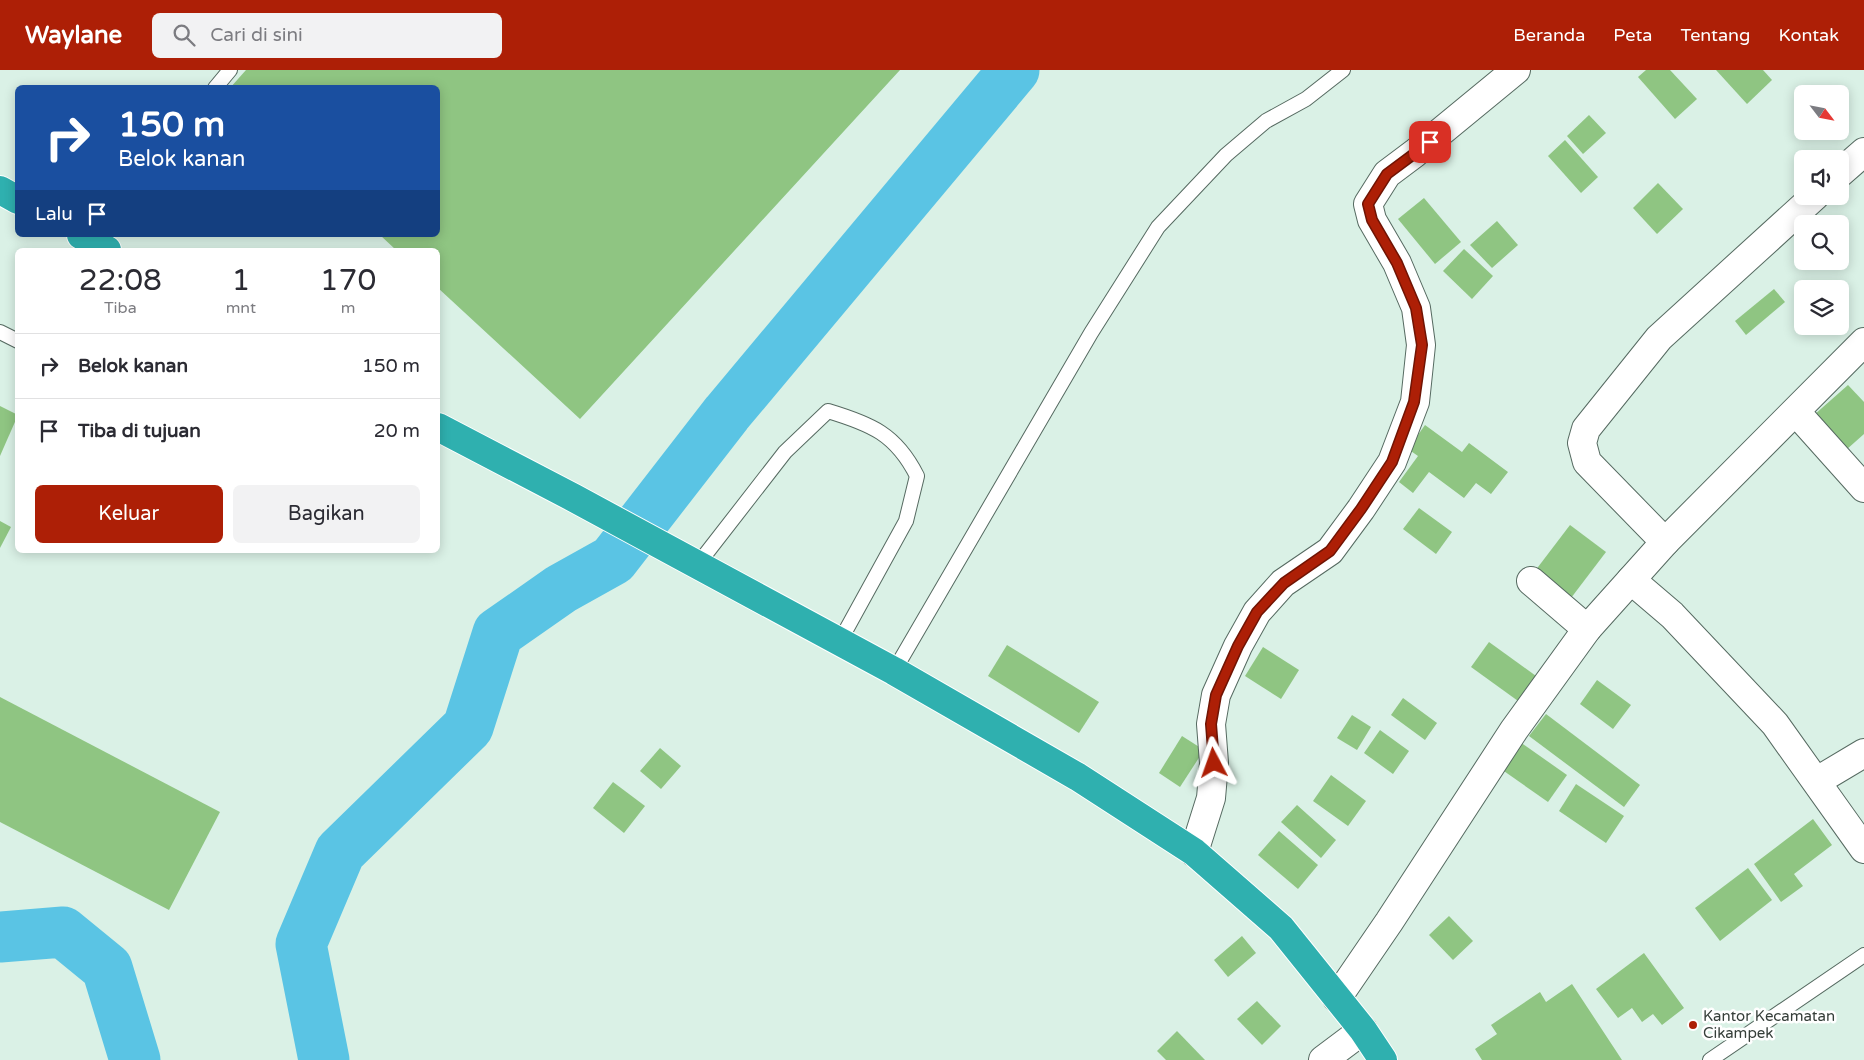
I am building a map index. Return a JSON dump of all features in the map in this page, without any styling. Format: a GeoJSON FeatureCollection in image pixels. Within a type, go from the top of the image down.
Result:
{"type":"FeatureCollection","features":[{"type":"Feature","properties":{"kind":"highway"},"geometry":{"type":"LineString","coordinates":[[0,190],[15,198]]}},
{"type":"Feature","properties":{"kind":"highway"},"geometry":{"type":"LineString","coordinates":[[440,428],[894,670],[1078,777],[1194,852],[1281,928],[1363,1030],[1383,1060]]}},
{"type":"Feature","properties":{"kind":"street"},"geometry":{"type":"LineString","coordinates":[[1194,852],[1211,798],[1214,763],[1211,724],[1216,695],[1238,646],[1257,612],[1284,583],[1330,551],[1361,509],[1392,462],[1414,402],[1422,345],[1416,308],[1397,263],[1372,220],[1368,204],[1387,174],[1415,154],[1516,70]]}},
{"type":"Feature","properties":{"kind":"street"},"geometry":{"type":"LineString","coordinates":[[1849,165],[1864,152]]}},
{"type":"Feature","properties":{"kind":"street"},"geometry":{"type":"LineString","coordinates":[[1665,542],[1588,462],[1582,443],[1586,429],[1660,338],[1805,205]]}},
{"type":"Feature","properties":{"kind":"street"},"geometry":{"type":"LineString","coordinates":[[1337,998],[1389,922],[1514,730],[1587,629],[1665,542],[1864,342]]}},
{"type":"Feature","properties":{"kind":"street"},"geometry":{"type":"LineString","coordinates":[[1796,412],[1864,488]]}},
{"type":"Feature","properties":{"kind":"street"},"geometry":{"type":"LineString","coordinates":[[1631,580],[1672,615],[1732,676],[1775,724],[1864,849]]}},
{"type":"Feature","properties":{"kind":"street"},"geometry":{"type":"LineString","coordinates":[[1532,581],[1587,629]]}},
{"type":"Feature","properties":{"kind":"street"},"geometry":{"type":"LineString","coordinates":[[1816,781],[1864,753]]}},
{"type":"Feature","properties":{"kind":"street"},"geometry":{"type":"LineString","coordinates":[[1323,1060],[1363,1030]]}},
{"type":"Feature","properties":{"kind":"lane"},"geometry":{"type":"LineString","coordinates":[[218,85],[230,70]]}},
{"type":"Feature","properties":{"kind":"lane"},"geometry":{"type":"LineString","coordinates":[[894,670],[1091,333],[1158,227],[1226,155],[1266,121],[1306,99],[1343,70]]}},
{"type":"Feature","properties":{"kind":"lane"},"geometry":{"type":"LineString","coordinates":[[0,332],[15,340]]}},
{"type":"Feature","properties":{"kind":"lane"},"geometry":{"type":"LineString","coordinates":[[698,564],[786,452],[828,411],[859,420],[886,435],[907,456],[918,476],[906,521],[840,641]]}},
{"type":"Feature","properties":{"kind":"lane"},"geometry":{"type":"LineString","coordinates":[[1710,1060],[1864,955]]}},
{"type":"Feature","properties":{"kind":"building"},"geometry":{"type":"Polygon","coordinates":[[[246,70],[900,70],[580,419],[440,290],[440,248],[394,248],[382,237],[440,237],[440,85],[233,85],[246,70]]]}},
{"type":"Feature","properties":{"kind":"building"},"geometry":{"type":"Polygon","coordinates":[[[1646,70],[1670,70],[1697,99],[1675,119],[1638,77],[1646,70]]]}},
{"type":"Feature","properties":{"kind":"building"},"geometry":{"type":"Polygon","coordinates":[[[1716,70],[1763,70],[1772,80],[1747,104],[1716,70]]]}},
{"type":"Feature","properties":{"kind":"building"},"geometry":{"type":"Polygon","coordinates":[[[1589,115],[1606,133],[1583,154],[1567,136],[1589,115]]]}},
{"type":"Feature","properties":{"kind":"building"},"geometry":{"type":"Polygon","coordinates":[[[1565,140],[1598,177],[1581,193],[1548,156],[1565,140]]]}},
{"type":"Feature","properties":{"kind":"building"},"geometry":{"type":"Polygon","coordinates":[[[1658,183],[1683,209],[1657,234],[1633,208],[1658,183]]]}},
{"type":"Feature","properties":{"kind":"building"},"geometry":{"type":"Polygon","coordinates":[[[1424,198],[1461,242],[1435,264],[1398,219],[1424,198]]]}},
{"type":"Feature","properties":{"kind":"building"},"geometry":{"type":"Polygon","coordinates":[[[1497,221],[1518,245],[1492,268],[1470,245],[1497,221]]]}},
{"type":"Feature","properties":{"kind":"building"},"geometry":{"type":"Polygon","coordinates":[[[1464,249],[1493,276],[1472,299],[1443,271],[1464,249]]]}},
{"type":"Feature","properties":{"kind":"building"},"geometry":{"type":"Polygon","coordinates":[[[1774,289],[1785,302],[1746,335],[1735,321],[1774,289]]]}},
{"type":"Feature","properties":{"kind":"building"},"geometry":{"type":"Polygon","coordinates":[[[1848,385],[1864,402],[1864,434],[1846,450],[1814,415],[1848,385]]]}},
{"type":"Feature","properties":{"kind":"building"},"geometry":{"type":"Polygon","coordinates":[[[0,406],[15,414],[15,422],[0,456],[0,406]]]}},
{"type":"Feature","properties":{"kind":"building"},"geometry":{"type":"Polygon","coordinates":[[[1425,425],[1462,452],[1469,443],[1508,472],[1491,494],[1476,483],[1464,498],[1429,472],[1413,493],[1399,482],[1418,456],[1408,449],[1425,425]]]}},
{"type":"Feature","properties":{"kind":"building"},"geometry":{"type":"Polygon","coordinates":[[[1419,508],[1452,532],[1436,554],[1403,529],[1419,508]]]}},
{"type":"Feature","properties":{"kind":"building"},"geometry":{"type":"Polygon","coordinates":[[[0,521],[11,527],[0,548],[0,521]]]}},
{"type":"Feature","properties":{"kind":"building"},"geometry":{"type":"Polygon","coordinates":[[[1570,525],[1606,552],[1571,598],[1535,571],[1570,525]]]}},
{"type":"Feature","properties":{"kind":"building"},"geometry":{"type":"Polygon","coordinates":[[[1489,642],[1543,681],[1525,706],[1471,667],[1489,642]]]}},
{"type":"Feature","properties":{"kind":"building"},"geometry":{"type":"Polygon","coordinates":[[[1007,645],[1099,702],[1079,733],[988,676],[1007,645]]]}},
{"type":"Feature","properties":{"kind":"building"},"geometry":{"type":"Polygon","coordinates":[[[1263,647],[1299,670],[1281,699],[1245,676],[1263,647]]]}},
{"type":"Feature","properties":{"kind":"building"},"geometry":{"type":"Polygon","coordinates":[[[1597,680],[1631,705],[1613,729],[1580,704],[1597,680]]]}},
{"type":"Feature","properties":{"kind":"building"},"geometry":{"type":"Polygon","coordinates":[[[0,697],[220,812],[169,910],[0,822],[0,697]]]}},
{"type":"Feature","properties":{"kind":"building"},"geometry":{"type":"Polygon","coordinates":[[[1403,698],[1437,723],[1425,740],[1391,715],[1403,698]]]}},
{"type":"Feature","properties":{"kind":"building"},"geometry":{"type":"Polygon","coordinates":[[[1546,714],[1640,785],[1624,807],[1529,736],[1546,714]]]}},
{"type":"Feature","properties":{"kind":"building"},"geometry":{"type":"Polygon","coordinates":[[[1352,715],[1371,727],[1357,750],[1337,738],[1352,715]]]}},
{"type":"Feature","properties":{"kind":"building"},"geometry":{"type":"Polygon","coordinates":[[[1380,730],[1409,751],[1393,774],[1364,753],[1380,730]]]}},
{"type":"Feature","properties":{"kind":"building"},"geometry":{"type":"Polygon","coordinates":[[[1182,736],[1204,750],[1180,787],[1159,773],[1182,736]]]}},
{"type":"Feature","properties":{"kind":"building"},"geometry":{"type":"Polygon","coordinates":[[[1520,742],[1567,775],[1548,802],[1501,769],[1520,742]]]}},
{"type":"Feature","properties":{"kind":"building"},"geometry":{"type":"Polygon","coordinates":[[[660,748],[681,766],[661,789],[640,771],[660,748]]]}},
{"type":"Feature","properties":{"kind":"building"},"geometry":{"type":"Polygon","coordinates":[[[1331,775],[1366,801],[1348,826],[1313,801],[1331,775]]]}},
{"type":"Feature","properties":{"kind":"building"},"geometry":{"type":"Polygon","coordinates":[[[613,782],[645,806],[624,833],[593,808],[613,782]]]}},
{"type":"Feature","properties":{"kind":"building"},"geometry":{"type":"Polygon","coordinates":[[[1576,784],[1624,816],[1606,843],[1559,811],[1576,784]]]}},
{"type":"Feature","properties":{"kind":"building"},"geometry":{"type":"Polygon","coordinates":[[[1297,805],[1336,840],[1321,858],[1281,822],[1297,805]]]}},
{"type":"Feature","properties":{"kind":"building"},"geometry":{"type":"Polygon","coordinates":[[[1813,819],[1832,845],[1794,874],[1803,886],[1781,902],[1754,864],[1813,819]]]}},
{"type":"Feature","properties":{"kind":"building"},"geometry":{"type":"Polygon","coordinates":[[[1279,831],[1318,865],[1298,889],[1258,855],[1279,831]]]}},
{"type":"Feature","properties":{"kind":"building"},"geometry":{"type":"Polygon","coordinates":[[[1748,868],[1772,900],[1720,941],[1695,908],[1748,868]]]}},
{"type":"Feature","properties":{"kind":"building"},"geometry":{"type":"Polygon","coordinates":[[[1449,916],[1473,941],[1453,960],[1429,935],[1449,916]]]}},
{"type":"Feature","properties":{"kind":"building"},"geometry":{"type":"Polygon","coordinates":[[[1242,936],[1256,953],[1228,977],[1214,960],[1242,936]]]}},
{"type":"Feature","properties":{"kind":"building"},"geometry":{"type":"Polygon","coordinates":[[[1644,953],[1684,1008],[1662,1025],[1653,1014],[1642,1022],[1632,1008],[1618,1018],[1596,989],[1644,953]]]}},
{"type":"Feature","properties":{"kind":"building"},"geometry":{"type":"Polygon","coordinates":[[[1572,984],[1622,1060],[1482,1060],[1475,1049],[1497,1034],[1491,1025],[1540,992],[1546,1002],[1572,984]]]}},
{"type":"Feature","properties":{"kind":"building"},"geometry":{"type":"Polygon","coordinates":[[[1257,1001],[1281,1026],[1262,1045],[1237,1019],[1257,1001]]]}},
{"type":"Feature","properties":{"kind":"building"},"geometry":{"type":"Polygon","coordinates":[[[1177,1031],[1205,1060],[1166,1060],[1157,1051],[1177,1031]]]}},
{"type":"Feature","properties":{"kind":"waterway"},"geometry":{"type":"LineString","coordinates":[[324,1060],[301,944],[340,852],[468,727],[498,633],[561,589],[613,560],[727,413],[1014,70]]}},
{"type":"Feature","properties":{"kind":"waterway"},"geometry":{"type":"LineString","coordinates":[[0,937],[63,932],[107,968],[135,1060]]}},
{"type":"Feature","properties":{"kind":"place","name":"Kantor Kecamatan Cikampek"},"geometry":{"type":"Point","coordinates":[1693,1025]}},
{"type":"Feature","properties":{"kind":"route"},"geometry":{"type":"LineString","coordinates":[[1214,763],[1211,724],[1216,695],[1238,646],[1257,612],[1284,583],[1330,551],[1361,509],[1392,462],[1414,402],[1422,345],[1416,308],[1397,263],[1372,220],[1368,204],[1387,174],[1430,142]]}}]}
